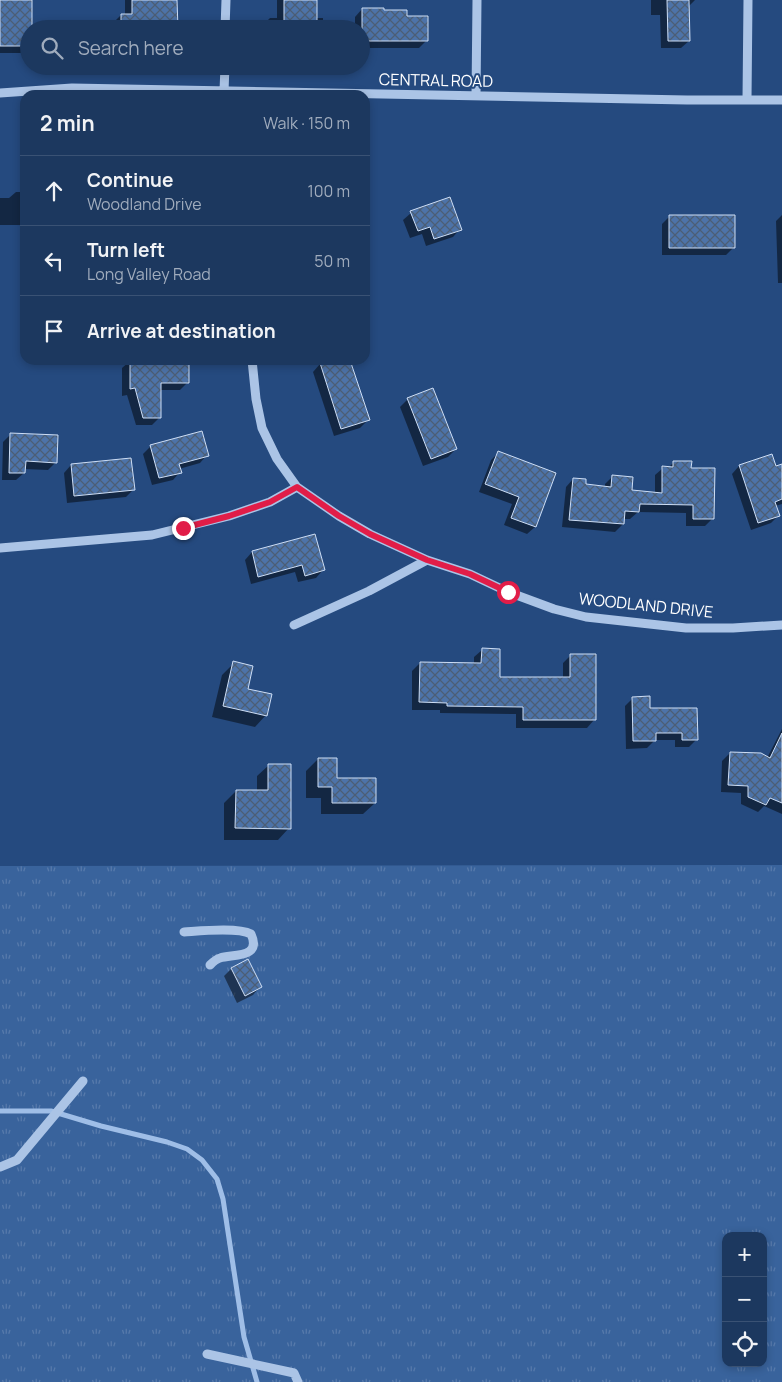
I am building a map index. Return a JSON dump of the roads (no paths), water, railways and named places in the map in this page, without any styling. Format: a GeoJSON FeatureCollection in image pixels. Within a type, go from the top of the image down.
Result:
{"type":"FeatureCollection","features":[{"type":"Feature","properties":{"kind":"street"},"geometry":{"type":"LineString","coordinates":[[226,0],[226,20]]}},
{"type":"Feature","properties":{"kind":"street"},"geometry":{"type":"LineString","coordinates":[[476,96],[477,0]]}},
{"type":"Feature","properties":{"kind":"street"},"geometry":{"type":"LineString","coordinates":[[747,99],[748,0]]}},
{"type":"Feature","properties":{"kind":"street"},"geometry":{"type":"LineString","coordinates":[[224,75],[224,90]]}},
{"type":"Feature","properties":{"kind":"street","name":"CENTRAL ROAD"},"geometry":{"type":"LineString","coordinates":[[43,90],[72,88],[173,90]]}},
{"type":"Feature","properties":{"kind":"street","name":"CENTRAL ROAD"},"geometry":{"type":"LineString","coordinates":[[0,93],[20,92]]}},
{"type":"Feature","properties":{"kind":"street","name":"CENTRAL ROAD"},"geometry":{"type":"LineString","coordinates":[[370,95],[782,100]]}},
{"type":"Feature","properties":{"kind":"street","name":"WOODLAND DRIVE"},"geometry":{"type":"LineString","coordinates":[[253,365],[262,428],[278,459],[297,487],[339,516],[362,529],[427,560],[470,574],[508,592],[554,609],[586,617],[686,628],[733,628],[782,624]]}},
{"type":"Feature","properties":{"kind":"street"},"geometry":{"type":"LineString","coordinates":[[0,548],[152,535],[229,516],[270,502],[297,487]]}},
{"type":"Feature","properties":{"kind":"street"},"geometry":{"type":"LineString","coordinates":[[294,625],[369,591],[427,560]]}},
{"type":"Feature","properties":{"kind":"street"},"geometry":{"type":"LineString","coordinates":[[184,932],[236,930],[247,931],[251,934],[254,944],[252,950],[246,954],[218,958],[210,965]]}},
{"type":"Feature","properties":{"kind":"street"},"geometry":{"type":"LineString","coordinates":[[0,1166],[16,1160],[83,1081]]}},
{"type":"Feature","properties":{"kind":"street"},"geometry":{"type":"LineString","coordinates":[[208,1354],[228,1360],[294,1373],[298,1382]]}},
{"type":"Feature","properties":{"kind":"waterway"},"geometry":{"type":"LineString","coordinates":[[0,1111],[51,1111],[101,1126],[167,1142],[187,1149],[202,1160],[217,1179],[223,1199],[244,1337],[257,1382]]}}]}
